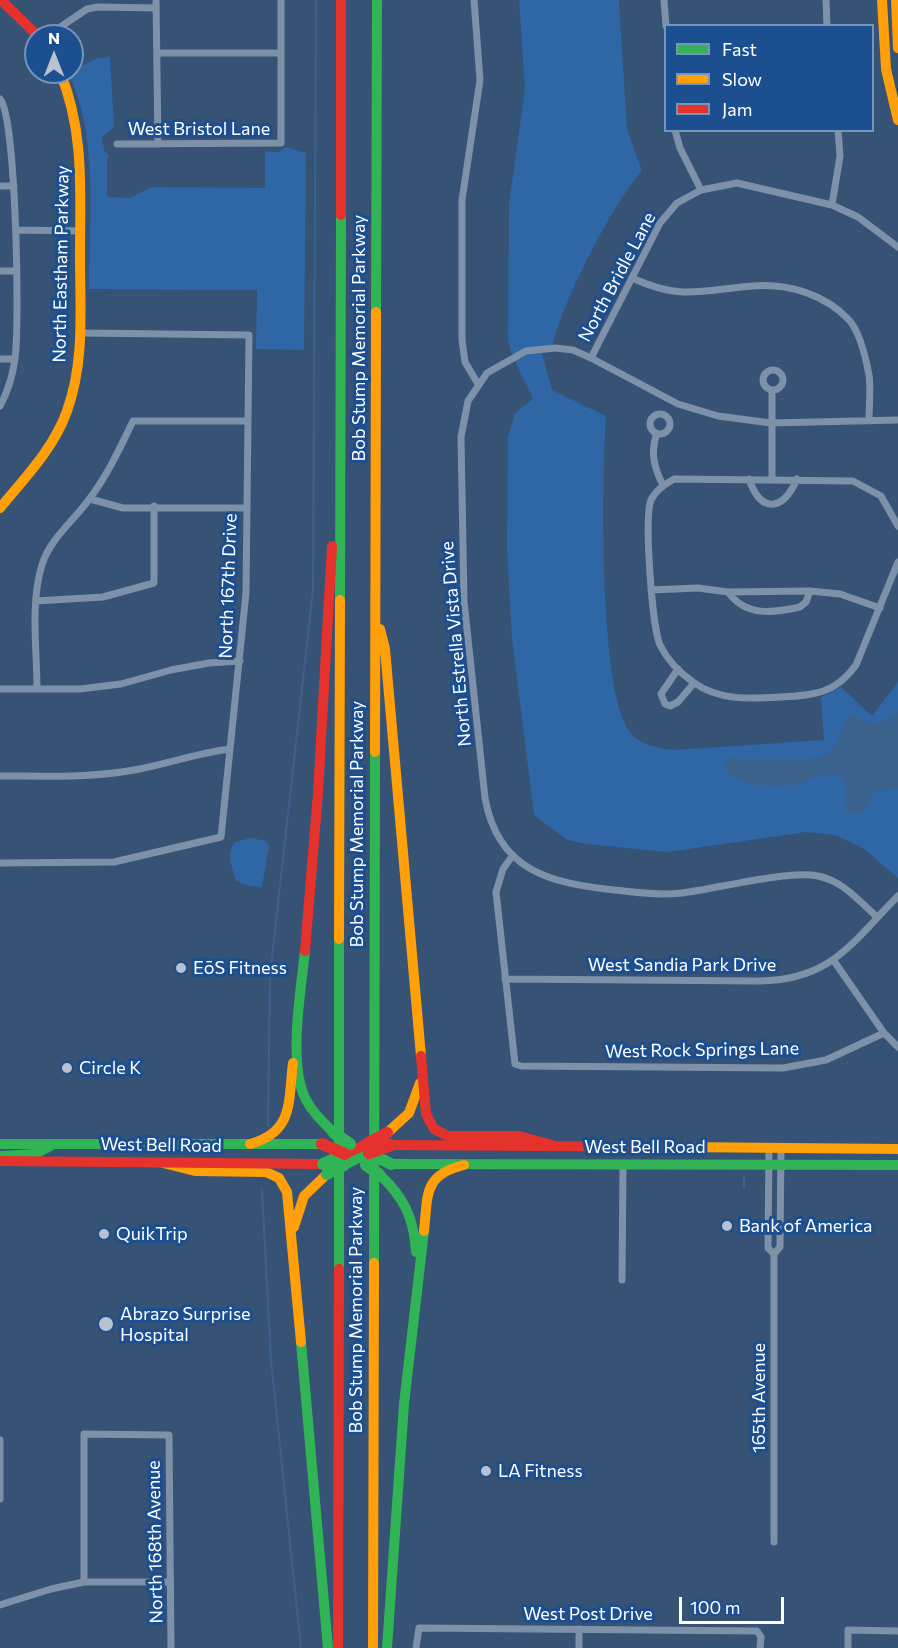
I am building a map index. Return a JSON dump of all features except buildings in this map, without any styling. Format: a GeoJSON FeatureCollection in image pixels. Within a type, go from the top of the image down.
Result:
{"type":"FeatureCollection","features":[{"type":"Feature","properties":{"kind":"main road"},"geometry":{"type":"LineString","coordinates":[[1,0],[28,24]]}},
{"type":"Feature","properties":{"kind":"main road","name":"Bob Stump Memorial Parkway"},"geometry":{"type":"LineString","coordinates":[[338,1648],[341,0]]}},
{"type":"Feature","properties":{"kind":"main road","name":"Bob Stump Memorial Parkway"},"geometry":{"type":"LineString","coordinates":[[373,1648],[377,0]]}},
{"type":"Feature","properties":{"kind":"main road"},"geometry":{"type":"LineString","coordinates":[[882,0],[886,69],[898,120]]}},
{"type":"Feature","properties":{"kind":"main road"},"geometry":{"type":"LineString","coordinates":[[896,0],[898,48]]}},
{"type":"Feature","properties":{"kind":"main road","name":"North Eastham Parkway"},"geometry":{"type":"LineString","coordinates":[[0,508],[41,457],[60,427],[74,389],[80,333],[79,144],[70,95],[65,84]]}},
{"type":"Feature","properties":{"kind":"main road"},"geometry":{"type":"LineString","coordinates":[[250,1144],[276,1134],[285,1122],[291,1070],[296,1053],[318,793],[331,588],[333,451],[341,402]]}},
{"type":"Feature","properties":{"kind":"main road"},"geometry":{"type":"LineString","coordinates":[[375,608],[385,649],[426,1114],[434,1129],[448,1136],[519,1136],[552,1145]]}},
{"type":"Feature","properties":{"kind":"main road"},"geometry":{"type":"LineString","coordinates":[[296,1053],[304,1096],[322,1122],[391,1184],[405,1201],[415,1226],[417,1277]]}},
{"type":"Feature","properties":{"kind":"main road"},"geometry":{"type":"LineString","coordinates":[[293,1240],[304,1196],[322,1178],[391,1130],[413,1106],[421,1076]]}},
{"type":"Feature","properties":{"kind":"main road","name":"West Bell Road"},"geometry":{"type":"LineString","coordinates":[[0,1144],[322,1144],[391,1164],[898,1166]]}},
{"type":"Feature","properties":{"kind":"main road"},"geometry":{"type":"LineString","coordinates":[[51,1161],[64,1152],[115,1152],[137,1144]]}},
{"type":"Feature","properties":{"kind":"main road"},"geometry":{"type":"LineString","coordinates":[[0,1156],[9,1153],[42,1153],[52,1145]]}},
{"type":"Feature","properties":{"kind":"main road","name":"West Bell Road"},"geometry":{"type":"LineString","coordinates":[[0,1161],[322,1164],[391,1145],[898,1149]]}},
{"type":"Feature","properties":{"kind":"main road"},"geometry":{"type":"LineString","coordinates":[[163,1163],[195,1171],[256,1172],[274,1175],[283,1183],[287,1192],[328,1648]]}},
{"type":"Feature","properties":{"kind":"main road"},"geometry":{"type":"LineString","coordinates":[[387,1648],[404,1404],[429,1186],[438,1174],[464,1165]]}},
{"type":"Feature","properties":{"kind":"street"},"geometry":{"type":"LineString","coordinates":[[157,53],[280,53],[281,0]]}},
{"type":"Feature","properties":{"kind":"street"},"geometry":{"type":"LineString","coordinates":[[474,0],[480,80],[462,200],[462,340],[465,362],[478,384],[499,364],[526,351],[555,348],[573,350],[678,404],[718,416],[771,423],[898,420]]}},
{"type":"Feature","properties":{"kind":"street"},"geometry":{"type":"LineString","coordinates":[[664,0],[666,24]]}},
{"type":"Feature","properties":{"kind":"street"},"geometry":{"type":"LineString","coordinates":[[826,0],[827,24]]}},
{"type":"Feature","properties":{"kind":"street"},"geometry":{"type":"LineString","coordinates":[[65,24],[87,9],[156,4],[158,144]]}},
{"type":"Feature","properties":{"kind":"street","name":"West Bristol Lane"},"geometry":{"type":"LineString","coordinates":[[117,144],[281,143],[280,53]]}},
{"type":"Feature","properties":{"kind":"street"},"geometry":{"type":"LineString","coordinates":[[0,406],[8,391],[15,359],[17,230],[14,186],[1,99]]}},
{"type":"Feature","properties":{"kind":"street"},"geometry":{"type":"LineString","coordinates":[[676,132],[680,148],[701,190]]}},
{"type":"Feature","properties":{"kind":"street"},"geometry":{"type":"LineString","coordinates":[[831,205],[838,177],[838,132]]}},
{"type":"Feature","properties":{"kind":"street","name":"North Bridle Lane"},"geometry":{"type":"LineString","coordinates":[[591,358],[660,223],[677,203],[701,190],[736,183],[831,205],[858,217],[898,247]]}},
{"type":"Feature","properties":{"kind":"street"},"geometry":{"type":"LineString","coordinates":[[0,186],[14,186]]}},
{"type":"Feature","properties":{"kind":"street"},"geometry":{"type":"LineString","coordinates":[[17,230],[80,231]]}},
{"type":"Feature","properties":{"kind":"street"},"geometry":{"type":"LineString","coordinates":[[0,271],[16,271]]}},
{"type":"Feature","properties":{"kind":"street"},"geometry":{"type":"LineString","coordinates":[[632,278],[659,290],[681,294],[755,285],[790,287],[819,297],[850,320],[861,344],[869,376],[869,421]]}},
{"type":"Feature","properties":{"kind":"street","name":"North 167th Drive"},"geometry":{"type":"LineString","coordinates":[[0,863],[114,862],[221,837],[246,593],[249,335],[80,333]]}},
{"type":"Feature","properties":{"kind":"street"},"geometry":{"type":"LineString","coordinates":[[0,359],[15,359]]}},
{"type":"Feature","properties":{"kind":"street","name":"North Estrella Vista Drive"},"geometry":{"type":"LineString","coordinates":[[478,384],[468,401],[461,437],[464,602],[488,814],[492,826],[513,855],[539,874],[564,884],[651,894],[682,893],[815,875],[843,886],[877,917]]}},
{"type":"Feature","properties":{"kind":"street"},"geometry":{"type":"LineString","coordinates":[[772,390],[772,479]]}},
{"type":"Feature","properties":{"kind":"street"},"geometry":{"type":"LineString","coordinates":[[37,689],[36,601],[42,564],[53,542],[90,499],[112,464],[134,421],[247,421]]}},
{"type":"Feature","properties":{"kind":"street"},"geometry":{"type":"LineString","coordinates":[[657,433],[653,454],[655,470],[663,485]]}},
{"type":"Feature","properties":{"kind":"street"},"geometry":{"type":"LineString","coordinates":[[898,525],[888,505],[869,487],[853,481],[837,479],[674,479],[656,492],[649,507],[651,590],[656,635],[666,655],[694,683],[727,697],[748,699],[823,692],[845,679],[856,665],[898,562]]}},
{"type":"Feature","properties":{"kind":"street"},"geometry":{"type":"LineString","coordinates":[[749,479],[759,501],[767,504],[781,503],[787,499],[797,479]]}},
{"type":"Feature","properties":{"kind":"street"},"geometry":{"type":"LineString","coordinates":[[90,499],[123,508],[154,506],[246,508]]}},
{"type":"Feature","properties":{"kind":"street"},"geometry":{"type":"LineString","coordinates":[[36,601],[104,597],[154,583],[154,506]]}},
{"type":"Feature","properties":{"kind":"street"},"geometry":{"type":"LineString","coordinates":[[651,590],[698,588],[728,592],[810,591],[840,594],[880,608]]}},
{"type":"Feature","properties":{"kind":"street"},"geometry":{"type":"LineString","coordinates":[[728,592],[742,607],[753,611],[800,607],[806,602],[810,591]]}},
{"type":"Feature","properties":{"kind":"street"},"geometry":{"type":"LineString","coordinates":[[0,689],[80,689],[121,684],[171,670],[209,663],[240,661]]}},
{"type":"Feature","properties":{"kind":"street"},"geometry":{"type":"LineString","coordinates":[[678,669],[661,693],[665,704],[670,706],[678,702],[694,683]]}},
{"type":"Feature","properties":{"kind":"street"},"geometry":{"type":"LineString","coordinates":[[0,776],[99,775],[136,770],[198,753],[230,749]]}},
{"type":"Feature","properties":{"kind":"street"},"geometry":{"type":"LineString","coordinates":[[506,979],[496,892],[503,869],[513,855]]}},
{"type":"Feature","properties":{"kind":"street","name":"West Sandia Park Drive"},"geometry":{"type":"LineString","coordinates":[[506,979],[778,981],[814,973],[834,961],[898,896]]}},
{"type":"Feature","properties":{"kind":"street"},"geometry":{"type":"LineString","coordinates":[[834,961],[884,1033],[898,1047]]}},
{"type":"Feature","properties":{"kind":"street","name":"West Rock Springs Lane"},"geometry":{"type":"LineString","coordinates":[[506,979],[515,1064],[521,1066],[783,1068],[826,1060],[884,1033]]}},
{"type":"Feature","properties":{"kind":"street","name":"165th Avenue"},"geometry":{"type":"LineString","coordinates":[[774,1542],[774,1254],[780,1246],[775,1148]]}},
{"type":"Feature","properties":{"kind":"street","name":"165th Avenue"},"geometry":{"type":"LineString","coordinates":[[774,1254],[768,1248],[775,1148]]}},
{"type":"Feature","properties":{"kind":"street"},"geometry":{"type":"LineString","coordinates":[[622,1280],[623,1165]]}},
{"type":"Feature","properties":{"kind":"street","name":"North 168th Avenue"},"geometry":{"type":"LineString","coordinates":[[84,1582],[84,1434],[169,1435],[171,1648]]}},
{"type":"Feature","properties":{"kind":"street"},"geometry":{"type":"LineString","coordinates":[[0,1440],[0,1499]]}},
{"type":"Feature","properties":{"kind":"street"},"geometry":{"type":"LineString","coordinates":[[0,1605],[84,1582],[170,1582]]}},
{"type":"Feature","properties":{"kind":"street","name":"West Post Drive"},"geometry":{"type":"LineString","coordinates":[[417,1648],[419,1628],[757,1631],[760,1637],[760,1648]]}},
{"type":"Feature","properties":{"kind":"street"},"geometry":{"type":"LineString","coordinates":[[579,1629],[579,1648]]}},
{"type":"Feature","properties":{"kind":"street"},"geometry":{"type":"LineString","coordinates":[[848,1648],[848,1630],[898,1631]]}},
{"type":"Feature","properties":{"kind":"shaded area"},"geometry":{"type":"Polygon","coordinates":[[[519,0],[619,0],[627,129],[642,171],[616,207],[588,257],[564,310],[551,352],[542,353],[552,390],[606,416],[604,580],[612,673],[620,709],[634,737],[651,746],[675,750],[824,740],[821,697],[841,687],[872,716],[898,682],[898,878],[863,848],[835,835],[806,832],[668,852],[585,844],[567,840],[534,815],[512,639],[507,551],[508,438],[515,413],[533,399],[515,362],[508,340],[509,204],[525,89],[519,0]]]}},
{"type":"Feature","properties":{"kind":"shaded area"},"geometry":{"type":"Polygon","coordinates":[[[110,57],[114,127],[102,137],[104,150],[109,156],[107,160],[107,197],[130,198],[152,187],[265,188],[265,151],[279,152],[286,147],[306,153],[304,350],[256,349],[257,290],[89,289],[91,207],[88,151],[78,97],[73,84],[84,84],[84,65],[98,58],[110,57]]]}},
{"type":"Feature","properties":{"kind":"shaded area"},"geometry":{"type":"Polygon","coordinates":[[[898,712],[898,788],[875,791],[861,813],[854,814],[846,810],[846,784],[841,776],[828,774],[798,784],[765,786],[738,779],[725,769],[724,763],[730,758],[822,757],[835,746],[847,717],[854,716],[875,724],[898,712]]]}},
{"type":"Feature","properties":{"kind":"shaded area"},"geometry":{"type":"Polygon","coordinates":[[[251,838],[266,841],[269,846],[262,887],[249,886],[236,881],[232,866],[230,856],[235,842],[251,838]]]}},
{"type":"Feature","properties":{"kind":"waterway"},"geometry":{"type":"LineString","coordinates":[[268,1126],[270,975],[313,590],[316,0]]}},
{"type":"Feature","properties":{"kind":"waterway"},"geometry":{"type":"LineString","coordinates":[[744,1177],[744,1188]]}},
{"type":"Feature","properties":{"kind":"waterway"},"geometry":{"type":"LineString","coordinates":[[262,1190],[271,1360],[301,1648]]}},
{"type":"Feature","properties":{"kind":"traffic: fast"},"geometry":{"type":"LineString","coordinates":[[376,312],[377,0]]}},
{"type":"Feature","properties":{"kind":"traffic: fast"},"geometry":{"type":"LineString","coordinates":[[340,600],[341,215]]}},
{"type":"Feature","properties":{"kind":"traffic: fast"},"geometry":{"type":"LineString","coordinates":[[374,1263],[375,752]]}},
{"type":"Feature","properties":{"kind":"traffic: fast"},"geometry":{"type":"LineString","coordinates":[[339,939],[339,1269]]}},
{"type":"Feature","properties":{"kind":"traffic: fast"},"geometry":{"type":"LineString","coordinates":[[305,951],[297,1026],[297,1065],[305,1098],[318,1117],[334,1133]]}},
{"type":"Feature","properties":{"kind":"traffic: fast"},"geometry":{"type":"LineString","coordinates":[[334,1133],[350,1144]]}},
{"type":"Feature","properties":{"kind":"traffic: fast"},"geometry":{"type":"LineString","coordinates":[[0,1144],[322,1144]]}},
{"type":"Feature","properties":{"kind":"traffic: fast"},"geometry":{"type":"LineString","coordinates":[[0,1156],[35,1154],[52,1145]]}},
{"type":"Feature","properties":{"kind":"traffic: fast"},"geometry":{"type":"LineString","coordinates":[[344,1165],[369,1153]]}},
{"type":"Feature","properties":{"kind":"traffic: fast"},"geometry":{"type":"LineString","coordinates":[[369,1153],[391,1164]]}},
{"type":"Feature","properties":{"kind":"traffic: fast"},"geometry":{"type":"LineString","coordinates":[[323,1164],[345,1154]]}},
{"type":"Feature","properties":{"kind":"traffic: fast"},"geometry":{"type":"LineString","coordinates":[[391,1164],[898,1165]]}},
{"type":"Feature","properties":{"kind":"traffic: fast"},"geometry":{"type":"LineString","coordinates":[[327,1174],[344,1165]]}},
{"type":"Feature","properties":{"kind":"traffic: fast"},"geometry":{"type":"LineString","coordinates":[[366,1165],[379,1174]]}},
{"type":"Feature","properties":{"kind":"traffic: fast"},"geometry":{"type":"LineString","coordinates":[[379,1174],[395,1191],[406,1209],[413,1229],[416,1252]]}},
{"type":"Feature","properties":{"kind":"traffic: fast"},"geometry":{"type":"LineString","coordinates":[[387,1648],[404,1404],[424,1231]]}},
{"type":"Feature","properties":{"kind":"traffic: fast"},"geometry":{"type":"LineString","coordinates":[[301,1342],[328,1648]]}},
{"type":"Feature","properties":{"kind":"traffic: slow"},"geometry":{"type":"LineString","coordinates":[[882,0],[886,69],[898,120]]}},
{"type":"Feature","properties":{"kind":"traffic: slow"},"geometry":{"type":"LineString","coordinates":[[896,0],[898,48]]}},
{"type":"Feature","properties":{"kind":"traffic: slow"},"geometry":{"type":"LineString","coordinates":[[0,508],[55,438],[67,411],[77,373],[81,315],[79,163],[74,117],[64,84]]}},
{"type":"Feature","properties":{"kind":"traffic: slow"},"geometry":{"type":"LineString","coordinates":[[375,752],[376,312]]}},
{"type":"Feature","properties":{"kind":"traffic: slow"},"geometry":{"type":"LineString","coordinates":[[339,939],[340,600]]}},
{"type":"Feature","properties":{"kind":"traffic: slow"},"geometry":{"type":"LineString","coordinates":[[380,629],[385,649],[421,1056]]}},
{"type":"Feature","properties":{"kind":"traffic: slow"},"geometry":{"type":"LineString","coordinates":[[250,1144],[275,1132],[282,1123],[289,1103],[293,1063]]}},
{"type":"Feature","properties":{"kind":"traffic: slow"},"geometry":{"type":"LineString","coordinates":[[387,1133],[409,1113],[420,1083]]}},
{"type":"Feature","properties":{"kind":"traffic: slow"},"geometry":{"type":"LineString","coordinates":[[680,1147],[898,1149]]}},
{"type":"Feature","properties":{"kind":"traffic: slow"},"geometry":{"type":"LineString","coordinates":[[163,1163],[195,1171],[266,1172],[279,1178],[287,1192],[301,1342]]}},
{"type":"Feature","properties":{"kind":"traffic: slow"},"geometry":{"type":"LineString","coordinates":[[424,1231],[428,1197],[434,1181],[441,1174],[464,1165]]}},
{"type":"Feature","properties":{"kind":"traffic: slow"},"geometry":{"type":"LineString","coordinates":[[294,1227],[304,1196],[327,1174]]}},
{"type":"Feature","properties":{"kind":"traffic: slow"},"geometry":{"type":"LineString","coordinates":[[373,1648],[374,1263]]}},
{"type":"Feature","properties":{"kind":"traffic: jam"},"geometry":{"type":"LineString","coordinates":[[1,0],[26,24]]}},
{"type":"Feature","properties":{"kind":"traffic: jam"},"geometry":{"type":"LineString","coordinates":[[341,0],[341,215]]}},
{"type":"Feature","properties":{"kind":"traffic: jam"},"geometry":{"type":"LineString","coordinates":[[305,951],[318,793],[332,546]]}},
{"type":"Feature","properties":{"kind":"traffic: jam"},"geometry":{"type":"LineString","coordinates":[[421,1056],[426,1114],[434,1129],[448,1136],[519,1136],[552,1145]]}},
{"type":"Feature","properties":{"kind":"traffic: jam"},"geometry":{"type":"LineString","coordinates":[[365,1145],[387,1133]]}},
{"type":"Feature","properties":{"kind":"traffic: jam"},"geometry":{"type":"LineString","coordinates":[[322,1144],[345,1154]]}},
{"type":"Feature","properties":{"kind":"traffic: jam"},"geometry":{"type":"LineString","coordinates":[[345,1154],[365,1145]]}},
{"type":"Feature","properties":{"kind":"traffic: jam"},"geometry":{"type":"LineString","coordinates":[[391,1145],[680,1147]]}},
{"type":"Feature","properties":{"kind":"traffic: jam"},"geometry":{"type":"LineString","coordinates":[[369,1153],[391,1145]]}},
{"type":"Feature","properties":{"kind":"traffic: jam"},"geometry":{"type":"LineString","coordinates":[[0,1161],[323,1164]]}},
{"type":"Feature","properties":{"kind":"traffic: jam"},"geometry":{"type":"LineString","coordinates":[[338,1648],[339,1269]]}},
{"type":"Feature","properties":{"kind":"place","name":"EōS Fitness"},"geometry":{"type":"Point","coordinates":[181,968]}},
{"type":"Feature","properties":{"kind":"place","name":"Circle K"},"geometry":{"type":"Point","coordinates":[67,1068]}},
{"type":"Feature","properties":{"kind":"place","name":"Bank of America"},"geometry":{"type":"Point","coordinates":[727,1226]}},
{"type":"Feature","properties":{"kind":"place","name":"QuikTrip"},"geometry":{"type":"Point","coordinates":[104,1234]}},
{"type":"Feature","properties":{"kind":"place","name":"Abrazo Surprise Hospital"},"geometry":{"type":"Point","coordinates":[106,1324]}},
{"type":"Feature","properties":{"kind":"place","name":"LA Fitness"},"geometry":{"type":"Point","coordinates":[486,1471]}}]}
